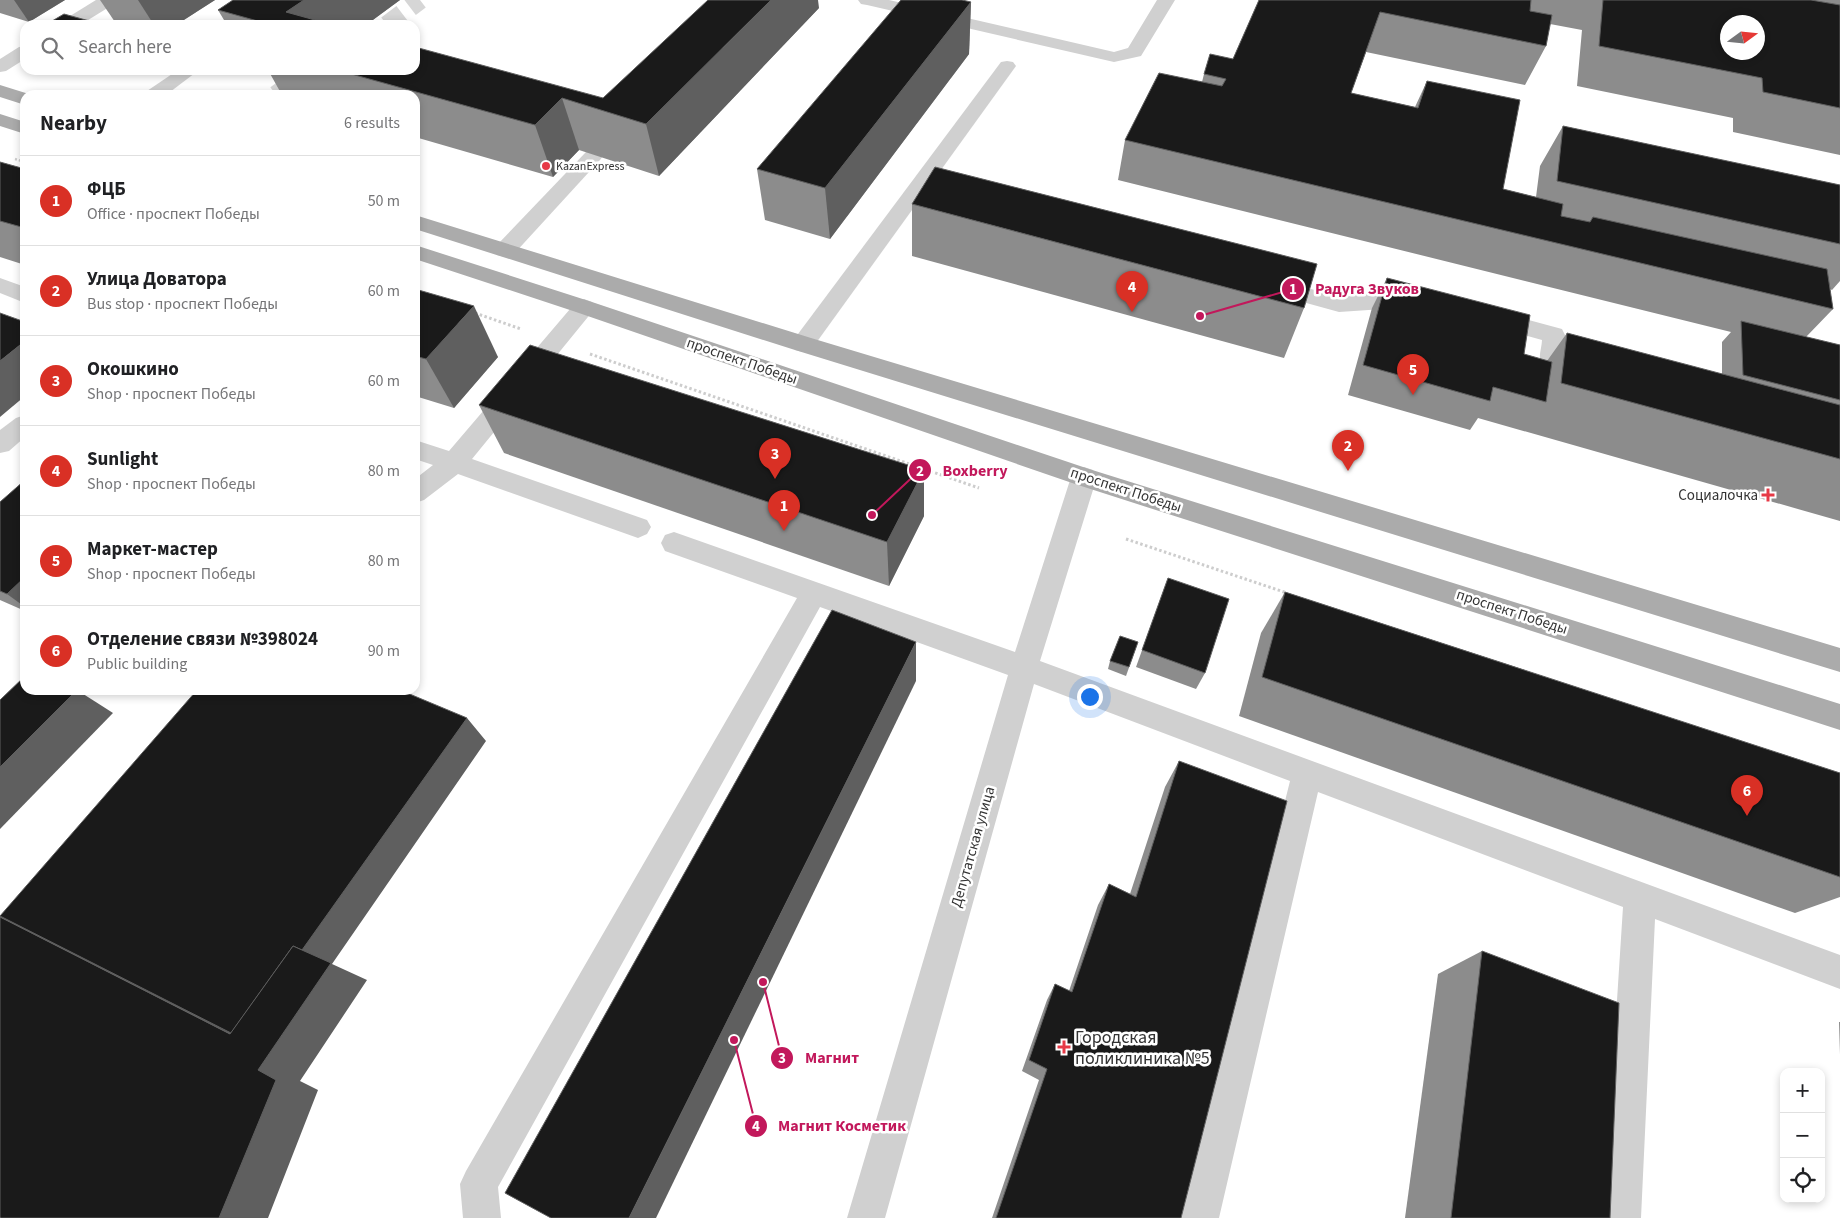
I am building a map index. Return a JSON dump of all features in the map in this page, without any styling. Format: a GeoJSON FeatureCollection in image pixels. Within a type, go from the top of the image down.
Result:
{"type":"FeatureCollection","features":[{"type":"Feature","properties":{"kind":"main road"},"geometry":{"type":"LineString","coordinates":[[0,91],[20,97]]}},
{"type":"Feature","properties":{"kind":"main road"},"geometry":{"type":"LineString","coordinates":[[0,120],[20,126]]}},
{"type":"Feature","properties":{"kind":"main road"},"geometry":{"type":"LineString","coordinates":[[420,224],[803,344],[1840,660]]}},
{"type":"Feature","properties":{"kind":"main road","name":"проспект Победы"},"geometry":{"type":"LineString","coordinates":[[420,254],[584,307],[1084,477],[1840,717]]}},
{"type":"Feature","properties":{"kind":"street"},"geometry":{"type":"LineString","coordinates":[[76,20],[108,0]]}},
{"type":"Feature","properties":{"kind":"street"},"geometry":{"type":"LineString","coordinates":[[867,0],[1114,57],[1135,52],[1166,0]]}},
{"type":"Feature","properties":{"kind":"street"},"geometry":{"type":"LineString","coordinates":[[0,66],[20,54]]}},
{"type":"Feature","properties":{"kind":"street"},"geometry":{"type":"LineString","coordinates":[[803,344],[924,194],[1007,66]]}},
{"type":"Feature","properties":{"kind":"street"},"geometry":{"type":"LineString","coordinates":[[161,90],[183,75]]}},
{"type":"Feature","properties":{"kind":"street"},"geometry":{"type":"LineString","coordinates":[[505,250],[593,156]]}},
{"type":"Feature","properties":{"kind":"street"},"geometry":{"type":"LineString","coordinates":[[1252,281],[1339,304],[1419,299],[1428,302]]}},
{"type":"Feature","properties":{"kind":"street"},"geometry":{"type":"LineString","coordinates":[[0,285],[20,293]]}},
{"type":"Feature","properties":{"kind":"street"},"geometry":{"type":"LineString","coordinates":[[420,489],[454,463],[584,307]]}},
{"type":"Feature","properties":{"kind":"street"},"geometry":{"type":"LineString","coordinates":[[1467,312],[1554,334],[1552,360],[1568,373],[1597,380]]}},
{"type":"Feature","properties":{"kind":"street"},"geometry":{"type":"LineString","coordinates":[[0,444],[20,428]]}},
{"type":"Feature","properties":{"kind":"street"},"geometry":{"type":"LineString","coordinates":[[420,451],[638,527]]}},
{"type":"Feature","properties":{"kind":"street","name":"Депутатская улица"},"geometry":{"type":"LineString","coordinates":[[866,1218],[1024,668],[1084,477]]}},
{"type":"Feature","properties":{"kind":"street"},"geometry":{"type":"LineString","coordinates":[[674,543],[1024,668],[1840,972]]}},
{"type":"Feature","properties":{"kind":"street"},"geometry":{"type":"LineString","coordinates":[[482,1218],[479,1184],[814,593]]}},
{"type":"Feature","properties":{"kind":"street"},"geometry":{"type":"LineString","coordinates":[[1200,1218],[1307,775]]}},
{"type":"Feature","properties":{"kind":"street"},"geometry":{"type":"LineString","coordinates":[[1622,1218],[1640,897]]}},
{"type":"Feature","properties":{"kind":"path"},"geometry":{"type":"LineString","coordinates":[[471,312],[979,488]]}},
{"type":"Feature","properties":{"kind":"path"},"geometry":{"type":"LineString","coordinates":[[1126,539],[1292,595]]}},
{"type":"Feature","properties":{"kind":"building"},"geometry":{"type":"Polygon","coordinates":[[[233,0],[304,0],[286,12],[315,20],[254,20],[218,10],[233,0]]]}},
{"type":"Feature","properties":{"kind":"building"},"geometry":{"type":"Polygon","coordinates":[[[708,0],[771,0],[646,124],[562,98],[535,125],[420,93],[420,90],[409,90],[355,75],[420,75],[420,48],[603,98],[708,0]]]}},
{"type":"Feature","properties":{"kind":"building"},"geometry":{"type":"Polygon","coordinates":[[[901,0],[962,0],[971,2],[825,188],[757,169],[901,0]]]}},
{"type":"Feature","properties":{"kind":"building"},"geometry":{"type":"Polygon","coordinates":[[[1259,0],[1531,0],[1530,11],[1552,15],[1546,46],[1380,12],[1351,93],[1418,108],[1427,81],[1520,100],[1503,189],[1563,204],[1561,216],[1590,222],[1593,217],[1827,269],[1833,309],[1125,140],[1159,73],[1222,86],[1226,79],[1204,74],[1210,54],[1233,59],[1259,0]]]}},
{"type":"Feature","properties":{"kind":"building"},"geometry":{"type":"Polygon","coordinates":[[[1603,0],[1811,0],[1840,5],[1840,108],[1763,92],[1762,78],[1599,46],[1603,0]]]}},
{"type":"Feature","properties":{"kind":"building"},"geometry":{"type":"Polygon","coordinates":[[[64,14],[86,20],[54,20],[64,14]]]}},
{"type":"Feature","properties":{"kind":"building"},"geometry":{"type":"Polygon","coordinates":[[[1563,126],[1840,185],[1840,244],[1557,181],[1563,126]]]}},
{"type":"Feature","properties":{"kind":"building"},"geometry":{"type":"Polygon","coordinates":[[[0,162],[20,168],[20,227],[0,221],[0,162]]]}},
{"type":"Feature","properties":{"kind":"building"},"geometry":{"type":"Polygon","coordinates":[[[935,167],[1317,264],[1304,308],[912,204],[935,167]]]}},
{"type":"Feature","properties":{"kind":"building"},"geometry":{"type":"Polygon","coordinates":[[[1387,278],[1530,315],[1524,354],[1552,362],[1546,402],[1493,387],[1490,401],[1363,365],[1387,278]]]}},
{"type":"Feature","properties":{"kind":"building"},"geometry":{"type":"Polygon","coordinates":[[[420,290],[474,306],[426,359],[420,357],[420,290]]]}},
{"type":"Feature","properties":{"kind":"building"},"geometry":{"type":"Polygon","coordinates":[[[0,313],[20,320],[20,345],[0,361],[0,313]]]}},
{"type":"Feature","properties":{"kind":"building"},"geometry":{"type":"Polygon","coordinates":[[[1741,321],[1840,345],[1840,400],[1743,375],[1741,321]]]}},
{"type":"Feature","properties":{"kind":"building"},"geometry":{"type":"Polygon","coordinates":[[[1567,333],[1840,405],[1840,459],[1561,383],[1567,333]]]}},
{"type":"Feature","properties":{"kind":"building"},"geometry":{"type":"Polygon","coordinates":[[[530,345],[924,470],[887,542],[479,405],[530,345]]]}},
{"type":"Feature","properties":{"kind":"building"},"geometry":{"type":"Polygon","coordinates":[[[20,484],[20,582],[7,594],[0,591],[0,502],[20,484]]]}},
{"type":"Feature","properties":{"kind":"building"},"geometry":{"type":"Polygon","coordinates":[[[1168,578],[1229,599],[1205,673],[1142,650],[1168,578]]]}},
{"type":"Feature","properties":{"kind":"building"},"geometry":{"type":"Polygon","coordinates":[[[1285,592],[1840,773],[1840,877],[1262,677],[1285,592]]]}},
{"type":"Feature","properties":{"kind":"building"},"geometry":{"type":"Polygon","coordinates":[[[832,610],[916,642],[629,1218],[551,1218],[505,1193],[832,610]]]}},
{"type":"Feature","properties":{"kind":"building"},"geometry":{"type":"Polygon","coordinates":[[[1120,636],[1138,642],[1129,667],[1110,661],[1120,636]]]}},
{"type":"Feature","properties":{"kind":"building"},"geometry":{"type":"Polygon","coordinates":[[[20,681],[20,695],[72,695],[0,767],[0,700],[20,681]]]}},
{"type":"Feature","properties":{"kind":"building"},"geometry":{"type":"Polygon","coordinates":[[[193,695],[412,695],[467,718],[302,950],[293,946],[231,1033],[0,916],[193,695]]]}},
{"type":"Feature","properties":{"kind":"building"},"geometry":{"type":"Polygon","coordinates":[[[1179,761],[1287,801],[1181,1218],[996,1218],[1047,1069],[1029,1060],[1055,984],[1072,992],[1109,884],[1136,897],[1179,761]]]}},
{"type":"Feature","properties":{"kind":"building"},"geometry":{"type":"Polygon","coordinates":[[[0,917],[230,1034],[293,946],[331,963],[258,1070],[276,1080],[219,1218],[0,1217],[0,917]]]}},
{"type":"Feature","properties":{"kind":"building"},"geometry":{"type":"Polygon","coordinates":[[[1482,951],[1619,1003],[1610,1218],[1451,1218],[1482,951]]]}},
{"type":"Feature","properties":{"kind":"tunnel"},"geometry":{"type":"LineString","coordinates":[[394,20],[420,0]]}},
{"type":"Feature","properties":{"kind":"tunnel"},"geometry":{"type":"LineString","coordinates":[[283,90],[303,75]]}},
{"type":"Feature","properties":{"kind":"place","name":"KazanExpress"},"geometry":{"type":"Point","coordinates":[546,166]}},
{"type":"Feature","properties":{"kind":"place","name":"Sunlight"},"geometry":{"type":"Point","coordinates":[1132,312]}},
{"type":"Feature","properties":{"kind":"place","name":"Радуга Звуков"},"geometry":{"type":"Point","coordinates":[1200,316]}},
{"type":"Feature","properties":{"kind":"place","name":"Маркет-мастер"},"geometry":{"type":"Point","coordinates":[1413,395]}},
{"type":"Feature","properties":{"kind":"place","name":"Улица Доватора"},"geometry":{"type":"Point","coordinates":[1348,471]}},
{"type":"Feature","properties":{"kind":"place","name":"Окошкино"},"geometry":{"type":"Point","coordinates":[775,479]}},
{"type":"Feature","properties":{"kind":"place","name":"Социалочка"},"geometry":{"type":"Point","coordinates":[1768,495]}},
{"type":"Feature","properties":{"kind":"place","name":"Boxberry"},"geometry":{"type":"Point","coordinates":[872,515]}},
{"type":"Feature","properties":{"kind":"place","name":"ФЦБ"},"geometry":{"type":"Point","coordinates":[784,531]}},
{"type":"Feature","properties":{"kind":"place","name":"Отделение связи №398024"},"geometry":{"type":"Point","coordinates":[1747,816]}},
{"type":"Feature","properties":{"kind":"place","name":"Магнит"},"geometry":{"type":"Point","coordinates":[763,982]}},
{"type":"Feature","properties":{"kind":"place","name":"Магнит Косметик"},"geometry":{"type":"Point","coordinates":[734,1040]}},
{"type":"Feature","properties":{"kind":"place","name":"Городская поликлиника №5"},"geometry":{"type":"Point","coordinates":[1064,1047]}}]}
